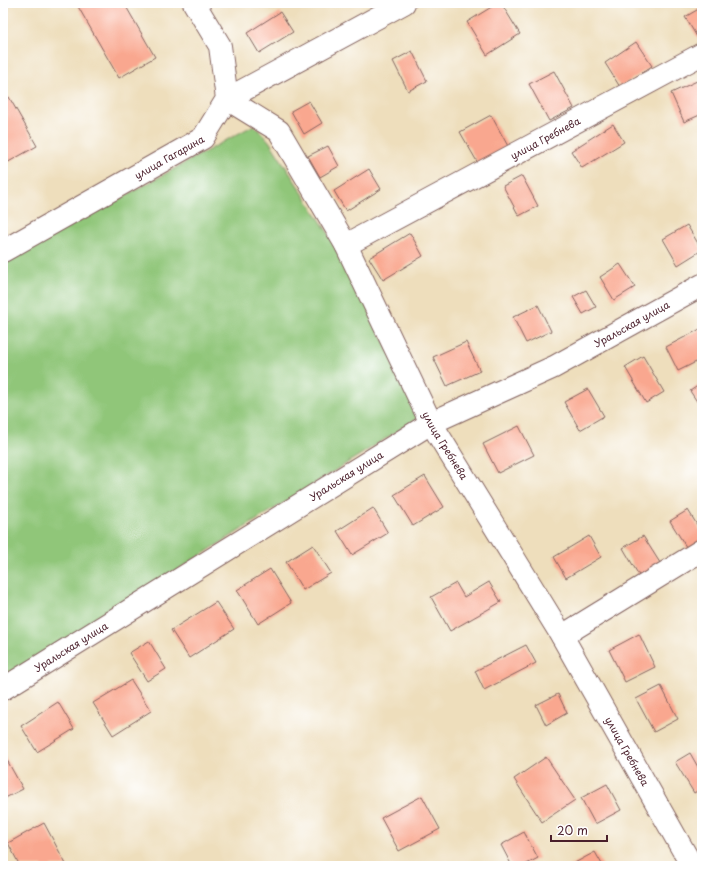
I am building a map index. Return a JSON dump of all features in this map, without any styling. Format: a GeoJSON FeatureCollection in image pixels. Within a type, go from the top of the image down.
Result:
{"type":"FeatureCollection","features":[{"type":"Feature","properties":{"kind":"street"},"geometry":{"type":"LineString","coordinates":[[194,3],[220,46],[227,99]]}},
{"type":"Feature","properties":{"kind":"street","name":"улица Гагарина"},"geometry":{"type":"LineString","coordinates":[[3,251],[203,138],[227,99],[404,3]]}},
{"type":"Feature","properties":{"kind":"street","name":"улица Гребнева"},"geometry":{"type":"LineString","coordinates":[[346,245],[702,54]]}},
{"type":"Feature","properties":{"kind":"street","name":"улица Гребнева"},"geometry":{"type":"LineString","coordinates":[[227,99],[279,131],[346,245],[431,423],[562,636],[692,866]]}},
{"type":"Feature","properties":{"kind":"street","name":"Уральская улица"},"geometry":{"type":"LineString","coordinates":[[3,689],[431,423],[554,367],[702,285]]}},
{"type":"Feature","properties":{"kind":"street"},"geometry":{"type":"LineString","coordinates":[[562,636],[702,550]]}},
{"type":"Feature","properties":{"kind":"green space"},"geometry":{"type":"Polygon","coordinates":[[[254,125],[269,141],[345,259],[420,417],[3,680],[3,263],[254,125]]]}},
{"type":"Feature","properties":{"kind":"building"},"geometry":{"type":"Polygon","coordinates":[[[76,3],[124,3],[155,57],[119,78],[76,3]]]}},
{"type":"Feature","properties":{"kind":"building"},"geometry":{"type":"Polygon","coordinates":[[[498,3],[501,3],[520,34],[487,55],[467,22],[498,3]]]}},
{"type":"Feature","properties":{"kind":"building"},"geometry":{"type":"Polygon","coordinates":[[[702,7],[702,39],[699,40],[685,17],[702,7]]]}},
{"type":"Feature","properties":{"kind":"building"},"geometry":{"type":"Polygon","coordinates":[[[280,12],[293,32],[259,53],[247,33],[280,12]]]}},
{"type":"Feature","properties":{"kind":"building"},"geometry":{"type":"Polygon","coordinates":[[[636,42],[652,66],[620,87],[605,63],[636,42]]]}},
{"type":"Feature","properties":{"kind":"building"},"geometry":{"type":"Polygon","coordinates":[[[412,51],[427,81],[408,91],[393,61],[412,51]]]}},
{"type":"Feature","properties":{"kind":"building"},"geometry":{"type":"Polygon","coordinates":[[[554,71],[574,108],[549,121],[529,84],[554,71]]]}},
{"type":"Feature","properties":{"kind":"building"},"geometry":{"type":"Polygon","coordinates":[[[697,81],[702,91],[702,114],[684,122],[671,93],[697,81]]]}},
{"type":"Feature","properties":{"kind":"building"},"geometry":{"type":"Polygon","coordinates":[[[9,97],[37,146],[3,165],[3,100],[9,97]]]}},
{"type":"Feature","properties":{"kind":"building"},"geometry":{"type":"Polygon","coordinates":[[[309,101],[322,123],[304,134],[291,111],[309,101]]]}},
{"type":"Feature","properties":{"kind":"building"},"geometry":{"type":"Polygon","coordinates":[[[491,115],[509,148],[479,165],[460,132],[491,115]]]}},
{"type":"Feature","properties":{"kind":"building"},"geometry":{"type":"Polygon","coordinates":[[[613,124],[624,142],[582,168],[571,151],[613,124]]]}},
{"type":"Feature","properties":{"kind":"building"},"geometry":{"type":"Polygon","coordinates":[[[328,146],[339,166],[320,177],[308,156],[328,146]]]}},
{"type":"Feature","properties":{"kind":"building"},"geometry":{"type":"Polygon","coordinates":[[[369,169],[381,189],[346,211],[334,191],[369,169]]]}},
{"type":"Feature","properties":{"kind":"building"},"geometry":{"type":"Polygon","coordinates":[[[522,176],[538,206],[519,216],[503,186],[522,176]]]}},
{"type":"Feature","properties":{"kind":"building"},"geometry":{"type":"Polygon","coordinates":[[[687,225],[702,250],[678,265],[663,239],[687,225]]]}},
{"type":"Feature","properties":{"kind":"building"},"geometry":{"type":"Polygon","coordinates":[[[410,233],[423,256],[383,280],[369,258],[410,233]]]}},
{"type":"Feature","properties":{"kind":"building"},"geometry":{"type":"Polygon","coordinates":[[[620,264],[635,287],[614,300],[600,277],[620,264]]]}},
{"type":"Feature","properties":{"kind":"building"},"geometry":{"type":"Polygon","coordinates":[[[586,290],[596,307],[583,314],[573,297],[586,290]]]}},
{"type":"Feature","properties":{"kind":"building"},"geometry":{"type":"Polygon","coordinates":[[[538,305],[551,331],[526,343],[513,317],[538,305]]]}},
{"type":"Feature","properties":{"kind":"building"},"geometry":{"type":"Polygon","coordinates":[[[702,328],[702,359],[678,371],[666,347],[702,328]]]}},
{"type":"Feature","properties":{"kind":"building"},"geometry":{"type":"Polygon","coordinates":[[[466,342],[480,371],[447,386],[433,357],[466,342]]]}},
{"type":"Feature","properties":{"kind":"building"},"geometry":{"type":"Polygon","coordinates":[[[643,356],[664,392],[646,403],[625,367],[643,356]]]}},
{"type":"Feature","properties":{"kind":"building"},"geometry":{"type":"Polygon","coordinates":[[[702,383],[702,405],[700,406],[690,391],[702,383]]]}},
{"type":"Feature","properties":{"kind":"building"},"geometry":{"type":"Polygon","coordinates":[[[588,389],[604,416],[580,430],[564,402],[588,389]]]}},
{"type":"Feature","properties":{"kind":"building"},"geometry":{"type":"Polygon","coordinates":[[[519,426],[534,455],[498,473],[483,444],[519,426]]]}},
{"type":"Feature","properties":{"kind":"building"},"geometry":{"type":"Polygon","coordinates":[[[425,476],[444,507],[413,526],[394,495],[425,476]]]}},
{"type":"Feature","properties":{"kind":"building"},"geometry":{"type":"Polygon","coordinates":[[[373,508],[388,533],[352,555],[337,531],[373,508]]]}},
{"type":"Feature","properties":{"kind":"building"},"geometry":{"type":"Polygon","coordinates":[[[688,510],[702,533],[702,542],[688,550],[670,521],[688,510]]]}},
{"type":"Feature","properties":{"kind":"building"},"geometry":{"type":"Polygon","coordinates":[[[589,536],[601,557],[566,578],[554,557],[589,536]]]}},
{"type":"Feature","properties":{"kind":"building"},"geometry":{"type":"Polygon","coordinates":[[[643,536],[662,566],[641,579],[623,548],[643,536]]]}},
{"type":"Feature","properties":{"kind":"building"},"geometry":{"type":"Polygon","coordinates":[[[313,545],[331,573],[303,590],[286,562],[313,545]]]}},
{"type":"Feature","properties":{"kind":"building"},"geometry":{"type":"Polygon","coordinates":[[[270,569],[291,603],[258,624],[237,590],[270,569]]]}},
{"type":"Feature","properties":{"kind":"building"},"geometry":{"type":"Polygon","coordinates":[[[489,582],[501,602],[450,631],[431,597],[456,583],[464,597],[489,582]]]}},
{"type":"Feature","properties":{"kind":"building"},"geometry":{"type":"Polygon","coordinates":[[[216,602],[234,629],[189,658],[171,630],[216,602]]]}},
{"type":"Feature","properties":{"kind":"building"},"geometry":{"type":"Polygon","coordinates":[[[639,634],[655,667],[625,682],[609,650],[639,634]]]}},
{"type":"Feature","properties":{"kind":"building"},"geometry":{"type":"Polygon","coordinates":[[[149,641],[166,669],[147,681],[129,653],[149,641]]]}},
{"type":"Feature","properties":{"kind":"building"},"geometry":{"type":"Polygon","coordinates":[[[526,645],[536,663],[484,690],[475,671],[526,645]]]}},
{"type":"Feature","properties":{"kind":"building"},"geometry":{"type":"Polygon","coordinates":[[[131,680],[151,711],[113,735],[93,703],[131,680]]]}},
{"type":"Feature","properties":{"kind":"building"},"geometry":{"type":"Polygon","coordinates":[[[661,686],[678,719],[654,732],[636,699],[661,686]]]}},
{"type":"Feature","properties":{"kind":"building"},"geometry":{"type":"Polygon","coordinates":[[[558,694],[567,713],[546,725],[536,705],[558,694]]]}},
{"type":"Feature","properties":{"kind":"building"},"geometry":{"type":"Polygon","coordinates":[[[58,702],[74,729],[37,752],[21,726],[58,702]]]}},
{"type":"Feature","properties":{"kind":"building"},"geometry":{"type":"Polygon","coordinates":[[[3,753],[23,789],[3,799],[3,753]]]}},
{"type":"Feature","properties":{"kind":"building"},"geometry":{"type":"Polygon","coordinates":[[[690,753],[702,774],[702,788],[694,793],[675,762],[690,753]]]}},
{"type":"Feature","properties":{"kind":"building"},"geometry":{"type":"Polygon","coordinates":[[[546,757],[575,800],[542,822],[514,779],[546,757]]]}},
{"type":"Feature","properties":{"kind":"building"},"geometry":{"type":"Polygon","coordinates":[[[607,784],[621,810],[595,824],[581,798],[607,784]]]}},
{"type":"Feature","properties":{"kind":"building"},"geometry":{"type":"Polygon","coordinates":[[[422,796],[440,829],[399,851],[381,818],[422,796]]]}},
{"type":"Feature","properties":{"kind":"building"},"geometry":{"type":"Polygon","coordinates":[[[44,823],[67,866],[20,866],[8,843],[44,823]]]}},
{"type":"Feature","properties":{"kind":"building"},"geometry":{"type":"Polygon","coordinates":[[[524,832],[538,858],[523,866],[512,866],[501,845],[524,832]]]}},
{"type":"Feature","properties":{"kind":"building"},"geometry":{"type":"Polygon","coordinates":[[[595,852],[603,866],[569,866],[595,852]]]}}]}
